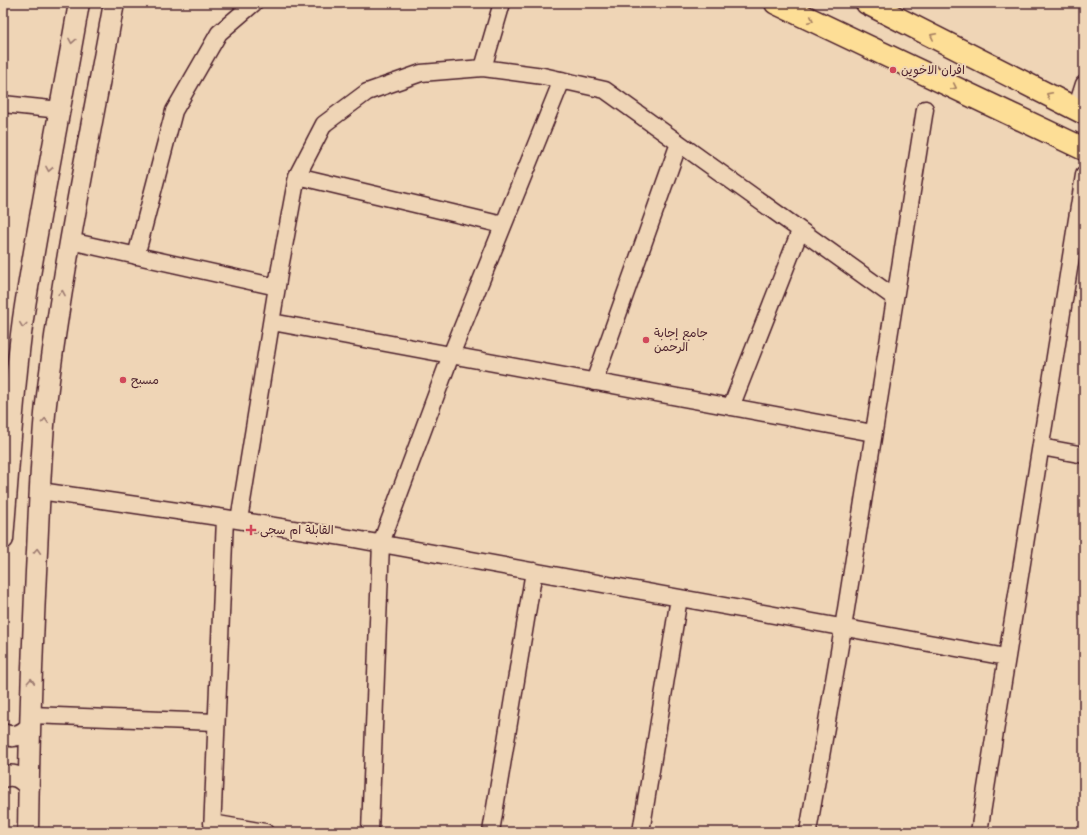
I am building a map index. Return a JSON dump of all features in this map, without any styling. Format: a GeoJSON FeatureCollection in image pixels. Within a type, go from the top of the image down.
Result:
{"type":"FeatureCollection","features":[{"type":"Feature","properties":{"kind":"main road"},"geometry":{"type":"LineString","coordinates":[[776,3],[1084,149]]}},
{"type":"Feature","properties":{"kind":"main road"},"geometry":{"type":"LineString","coordinates":[[867,3],[888,8],[1080,111]]}},
{"type":"Feature","properties":{"kind":"street"},"geometry":{"type":"LineString","coordinates":[[3,539],[6,460],[23,320],[36,239],[79,3]]}},
{"type":"Feature","properties":{"kind":"street"},"geometry":{"type":"LineString","coordinates":[[28,832],[30,721],[40,491],[48,392],[56,324],[70,241],[114,3]]}},
{"type":"Feature","properties":{"kind":"street"},"geometry":{"type":"LineString","coordinates":[[136,256],[174,111],[219,33],[254,3]]}},
{"type":"Feature","properties":{"kind":"street"},"geometry":{"type":"LineString","coordinates":[[483,68],[502,3]]}},
{"type":"Feature","properties":{"kind":"street"},"geometry":{"type":"LineString","coordinates":[[265,832],[212,827],[216,722],[232,519],[272,322],[297,176],[324,124],[367,92],[421,73],[483,68],[543,76],[605,90],[895,298]]}},
{"type":"Feature","properties":{"kind":"street"},"geometry":{"type":"LineString","coordinates":[[370,832],[381,543],[451,355],[562,80]]}},
{"type":"Feature","properties":{"kind":"street"},"geometry":{"type":"LineString","coordinates":[[1080,111],[1084,84]]}},
{"type":"Feature","properties":{"kind":"street"},"geometry":{"type":"LineString","coordinates":[[3,104],[60,110]]}},
{"type":"Feature","properties":{"kind":"street"},"geometry":{"type":"LineString","coordinates":[[808,832],[843,628],[925,109]]}},
{"type":"Feature","properties":{"kind":"street"},"geometry":{"type":"LineString","coordinates":[[594,382],[679,143]]}},
{"type":"Feature","properties":{"kind":"street"},"geometry":{"type":"LineString","coordinates":[[978,832],[1084,175]]}},
{"type":"Feature","properties":{"kind":"street"},"geometry":{"type":"LineString","coordinates":[[297,176],[503,225]]}},
{"type":"Feature","properties":{"kind":"street"},"geometry":{"type":"LineString","coordinates":[[731,407],[800,230]]}},
{"type":"Feature","properties":{"kind":"street"},"geometry":{"type":"LineString","coordinates":[[70,241],[277,287]]}},
{"type":"Feature","properties":{"kind":"street"},"geometry":{"type":"LineString","coordinates":[[272,322],[873,433]]}},
{"type":"Feature","properties":{"kind":"street"},"geometry":{"type":"LineString","coordinates":[[1040,447],[1084,455]]}},
{"type":"Feature","properties":{"kind":"street"},"geometry":{"type":"LineString","coordinates":[[40,491],[232,519],[381,543],[1006,657]]}},
{"type":"Feature","properties":{"kind":"street"},"geometry":{"type":"LineString","coordinates":[[491,832],[534,571]]}},
{"type":"Feature","properties":{"kind":"street"},"geometry":{"type":"LineString","coordinates":[[641,832],[679,598]]}},
{"type":"Feature","properties":{"kind":"street"},"geometry":{"type":"LineString","coordinates":[[30,721],[216,722]]}},
{"type":"Feature","properties":{"kind":"street"},"geometry":{"type":"LineString","coordinates":[[3,734],[8,736],[16,736],[24,733],[30,721]]}},
{"type":"Feature","properties":{"kind":"street"},"geometry":{"type":"LineString","coordinates":[[3,777],[16,776],[23,780],[29,787]]}},
{"type":"Feature","properties":{"kind":"place","name":"افران الاخوين"},"geometry":{"type":"Point","coordinates":[893,70]}},
{"type":"Feature","properties":{"kind":"place","name":"جامع إجابة الرحمن"},"geometry":{"type":"Point","coordinates":[646,340]}},
{"type":"Feature","properties":{"kind":"place","name":"مسبح"},"geometry":{"type":"Point","coordinates":[123,380]}},
{"type":"Feature","properties":{"kind":"place","name":"القابلة ام سجى"},"geometry":{"type":"Point","coordinates":[251,530]}}]}
